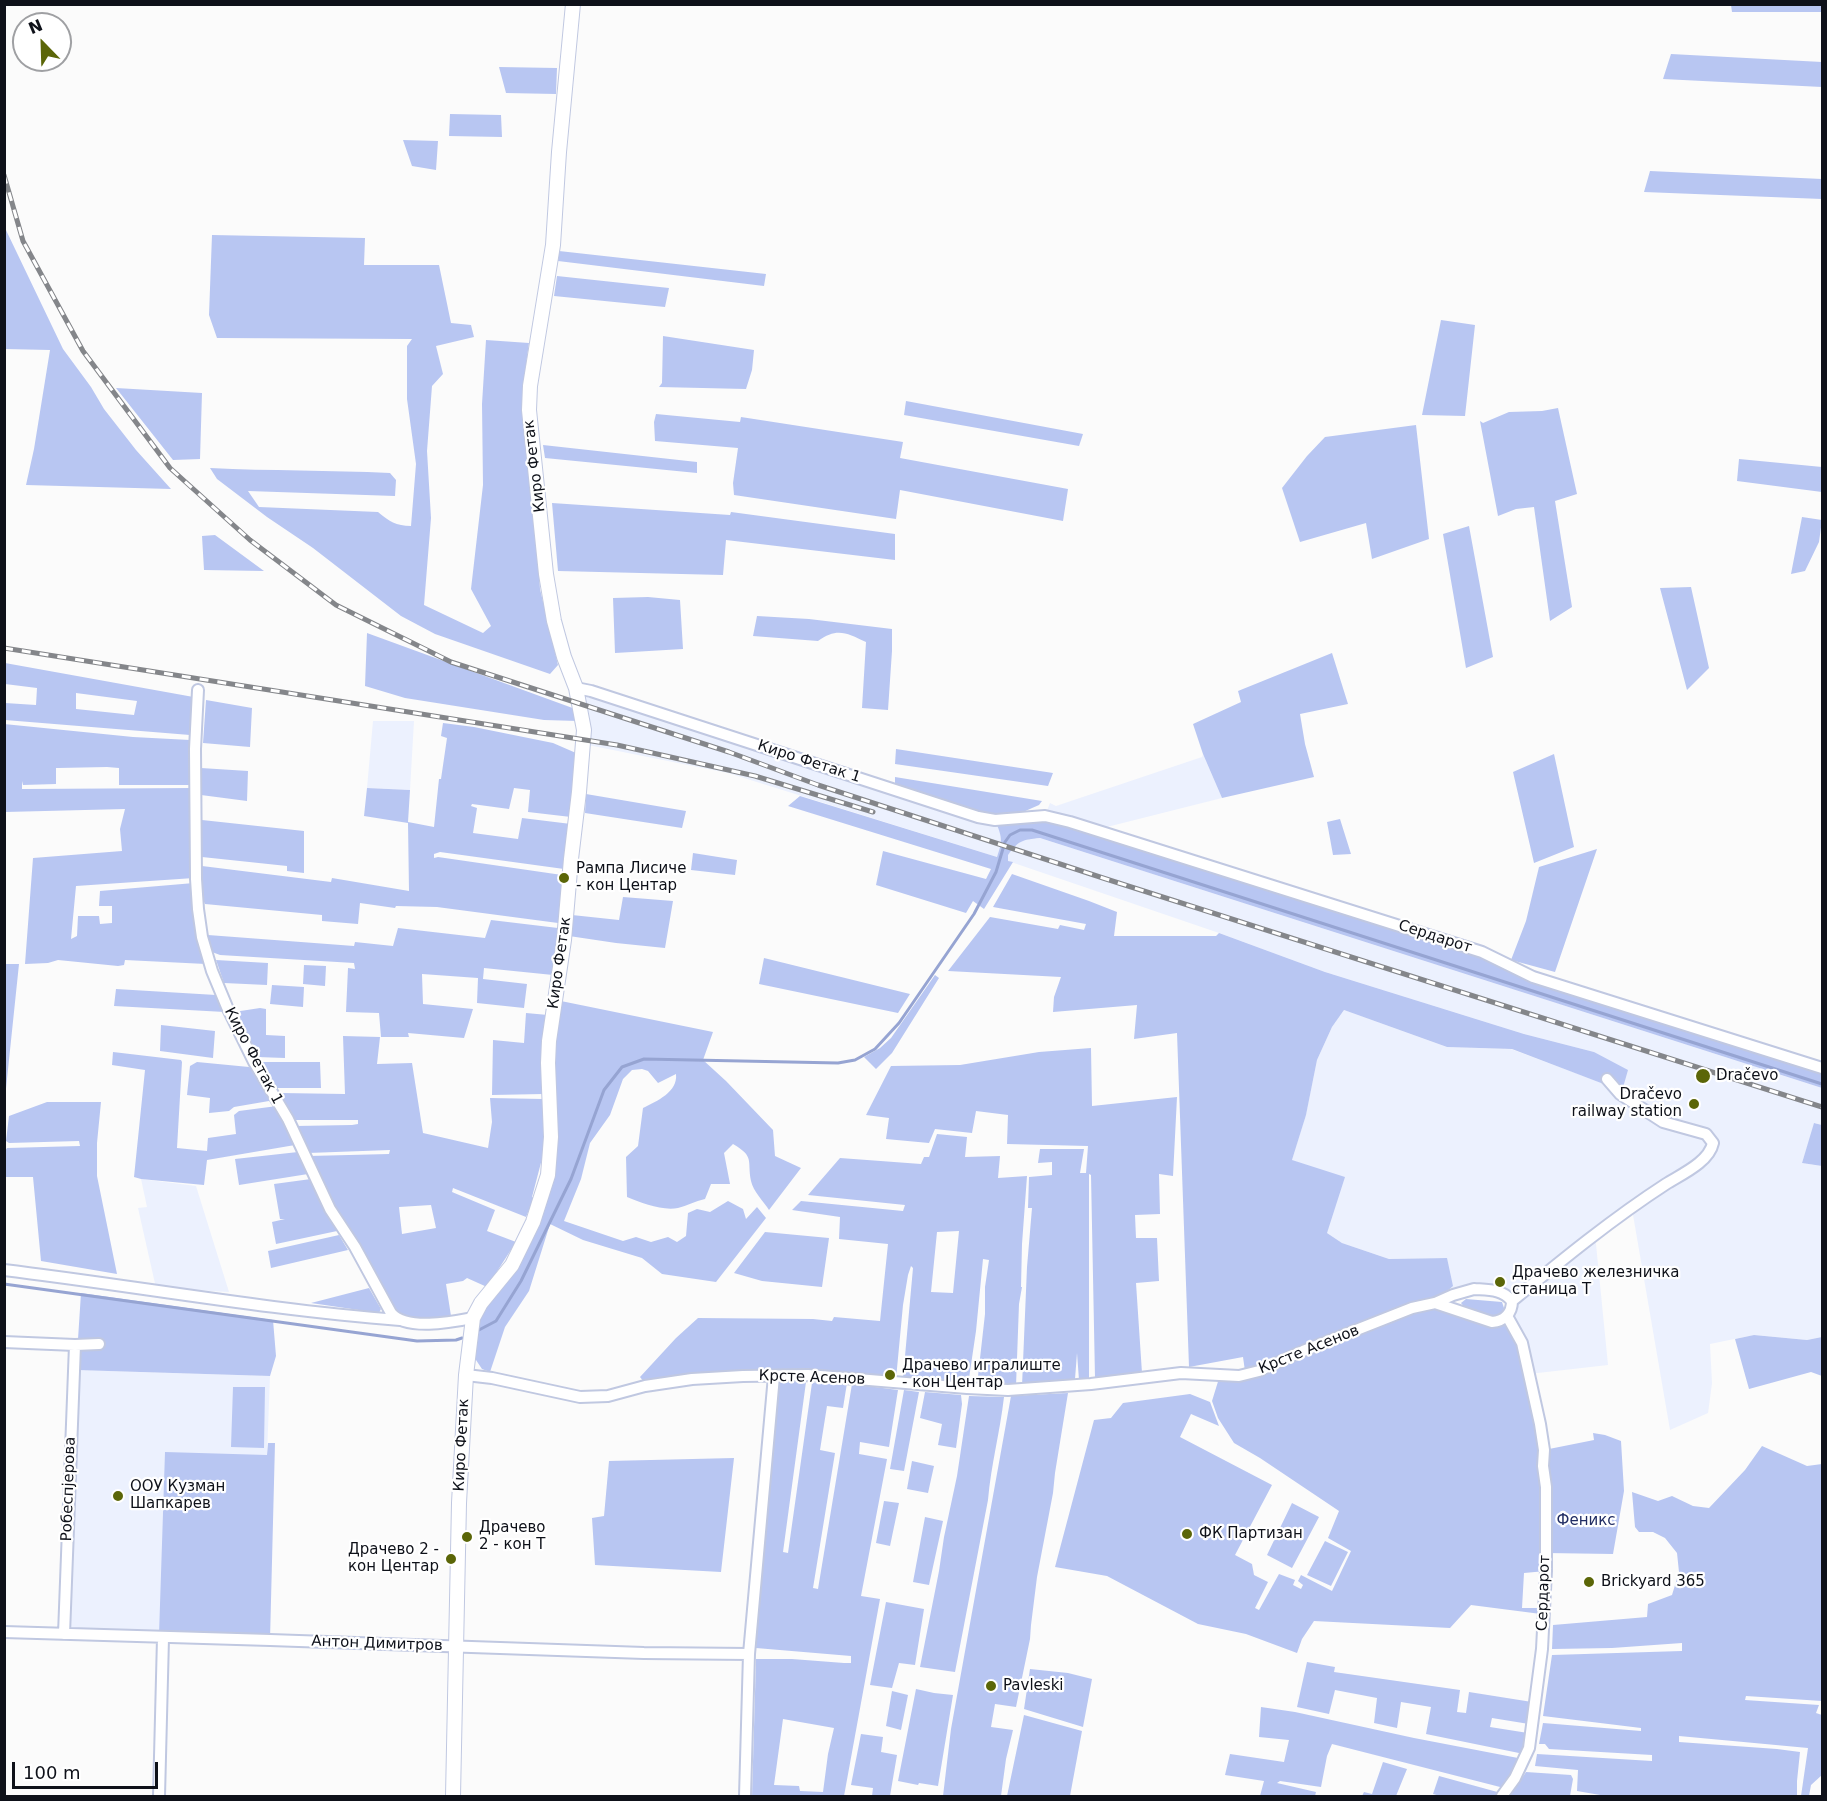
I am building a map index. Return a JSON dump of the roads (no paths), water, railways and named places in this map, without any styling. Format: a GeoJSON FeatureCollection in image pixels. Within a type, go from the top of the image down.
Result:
{"type":"FeatureCollection","features":[{"type":"Feature","properties":{"kind":"main road","name":"Киро Фетак"},"geometry":{"type":"LineString","coordinates":[[453,1797],[459,1503],[466,1375],[472,1318],[481,1303],[512,1265],[533,1222],[548,1174],[551,1137],[548,1063],[550,1034],[564,940],[583,758],[584,730],[576,688],[554,621],[546,574],[529,410],[530,387],[553,245],[573,4]]}},
{"type":"Feature","properties":{"kind":"street","name":"Киро Фетак 1"},"geometry":{"type":"LineString","coordinates":[[576,688],[978,817],[995,820],[1045,816]]}},
{"type":"Feature","properties":{"kind":"street","name":"Киро Фетак 1"},"geometry":{"type":"LineString","coordinates":[[198,690],[195,749],[196,889],[202,938],[212,972],[254,1062],[288,1119],[330,1209],[355,1247],[391,1313],[400,1320]]}},
{"type":"Feature","properties":{"kind":"street"},"geometry":{"type":"LineString","coordinates":[[579,704],[584,694],[591,691]]}},
{"type":"Feature","properties":{"kind":"street","name":"Сердарот"},"geometry":{"type":"LineString","coordinates":[[1045,816],[1482,952],[1533,977],[1822,1068]]}},
{"type":"Feature","properties":{"kind":"street"},"geometry":{"type":"LineString","coordinates":[[1435,1303],[1492,1322],[1500,1321],[1512,1308],[1512,1301],[1577,1247],[1707,1156],[1713,1143],[1706,1134],[1663,1122],[1620,1094],[1607,1079]]}},
{"type":"Feature","properties":{"kind":"street"},"geometry":{"type":"LineString","coordinates":[[4,1270],[268,1307],[441,1324],[472,1318]]}},
{"type":"Feature","properties":{"kind":"street","name":"Крсте Асенов"},"geometry":{"type":"LineString","coordinates":[[466,1375],[492,1378],[580,1397],[608,1396],[645,1386],[692,1379],[743,1376],[808,1375],[1008,1390],[1092,1384],[1181,1372],[1239,1376],[1259,1371],[1412,1308],[1435,1303],[1474,1289],[1496,1290],[1508,1296],[1512,1301]]}},
{"type":"Feature","properties":{"kind":"street","name":"Сердарот"},"geometry":{"type":"LineString","coordinates":[[1502,1797],[1518,1772],[1529,1748],[1542,1648],[1546,1570],[1544,1450],[1522,1343],[1507,1316]]}},
{"type":"Feature","properties":{"kind":"street"},"geometry":{"type":"LineString","coordinates":[[4,1342],[99,1344]]}},
{"type":"Feature","properties":{"kind":"street","name":"Робеспјерова"},"geometry":{"type":"LineString","coordinates":[[64,1634],[75,1345]]}},
{"type":"Feature","properties":{"kind":"street"},"geometry":{"type":"LineString","coordinates":[[745,1797],[749,1654],[774,1376]]}},
{"type":"Feature","properties":{"kind":"street","name":"Антон Димитров"},"geometry":{"type":"LineString","coordinates":[[4,1632],[456,1648],[749,1654]]}},
{"type":"Feature","properties":{"kind":"street"},"geometry":{"type":"LineString","coordinates":[[159,1797],[163,1638]]}},
{"type":"Feature","properties":{"kind":"waterway"},"geometry":{"type":"LineString","coordinates":[[477,1331],[496,1321],[521,1281],[571,1179],[604,1090],[622,1067],[644,1059],[838,1063],[855,1060],[875,1049],[899,1023],[974,914],[996,872],[1005,842],[1010,835],[1020,830],[1032,830],[1822,1084]]}},
{"type":"Feature","properties":{"kind":"waterway"},"geometry":{"type":"LineString","coordinates":[[4,1284],[417,1341],[462,1338]]}},
{"type":"Feature","properties":{"kind":"railway"},"geometry":{"type":"LineString","coordinates":[[4,175],[23,241],[83,351],[170,468],[250,540],[336,605],[451,662],[729,752],[818,785],[1103,878],[1822,1107]]}},
{"type":"Feature","properties":{"kind":"railway"},"geometry":{"type":"LineString","coordinates":[[4,648],[617,745],[755,776],[873,812]]}},
{"type":"Feature","properties":{"kind":"place","name":"Рампа Лисиче - кон Центар"},"geometry":{"type":"Point","coordinates":[564,878]}},
{"type":"Feature","properties":{"kind":"place","name":"Dračevo"},"geometry":{"type":"Point","coordinates":[1703,1076]}},
{"type":"Feature","properties":{"kind":"place","name":"Dračevo railway station"},"geometry":{"type":"Point","coordinates":[1694,1104]}},
{"type":"Feature","properties":{"kind":"place","name":"Драчево железничка станица Т"},"geometry":{"type":"Point","coordinates":[1500,1282]}},
{"type":"Feature","properties":{"kind":"place","name":"Драчево игралиште - кон Центар"},"geometry":{"type":"Point","coordinates":[890,1375]}},
{"type":"Feature","properties":{"kind":"place","name":"ООУ Кузман Шапкарев"},"geometry":{"type":"Point","coordinates":[118,1496]}},
{"type":"Feature","properties":{"kind":"place","name":"ФК Партизан"},"geometry":{"type":"Point","coordinates":[1187,1534]}},
{"type":"Feature","properties":{"kind":"place","name":"Драчево 2 - кон T"},"geometry":{"type":"Point","coordinates":[467,1537]}},
{"type":"Feature","properties":{"kind":"place","name":"Драчево 2 - кон Центар"},"geometry":{"type":"Point","coordinates":[451,1559]}},
{"type":"Feature","properties":{"kind":"place","name":"Brickyard 365"},"geometry":{"type":"Point","coordinates":[1589,1582]}},
{"type":"Feature","properties":{"kind":"place","name":"Pavleski"},"geometry":{"type":"Point","coordinates":[991,1686]}},
{"type":"Feature","properties":{"kind":"park label","name":"Феникс"},"geometry":{"type":"Point","coordinates":[1586,1521]}}]}
